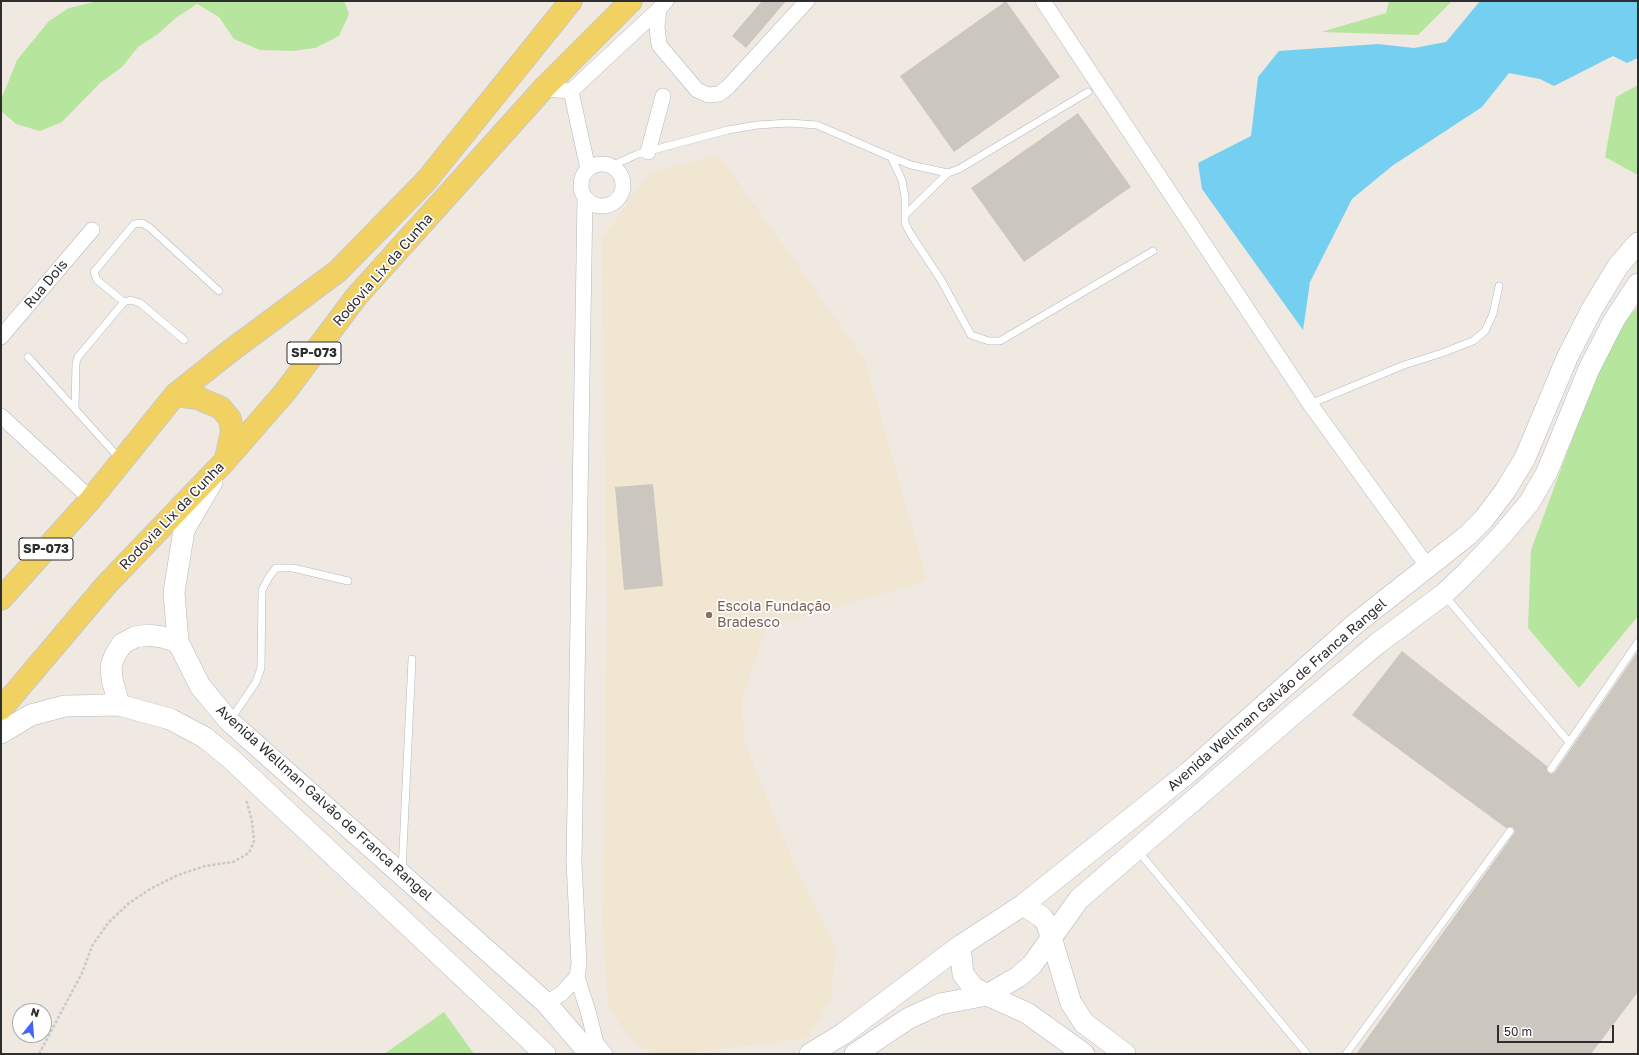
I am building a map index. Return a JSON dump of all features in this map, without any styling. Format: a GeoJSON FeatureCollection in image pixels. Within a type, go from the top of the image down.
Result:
{"type":"FeatureCollection","features":[{"type":"Feature","properties":{"kind":"main road","name":"Rodovia Lix da Cunha"},"geometry":{"type":"LineString","coordinates":[[1,599],[91,499],[175,395],[229,352],[338,271],[426,181],[571,1]]}},
{"type":"Feature","properties":{"kind":"main road","name":"Rodovia Lix da Cunha"},"geometry":{"type":"LineString","coordinates":[[1,709],[107,584],[225,461],[285,392],[356,298],[543,89],[631,1]]}},
{"type":"Feature","properties":{"kind":"main road","name":"Avenida Wellman Galvão de Franca Rangel"},"geometry":{"type":"LineString","coordinates":[[810,1054],[843,1034],[960,946],[1023,906],[1189,772],[1355,624],[1468,535],[1483,520],[1505,491],[1524,458],[1567,358],[1592,309],[1618,266],[1638,243]]}},
{"type":"Feature","properties":{"kind":"main road","name":"Avenida Wellman Galvão de Franca Rangel"},"geometry":{"type":"LineString","coordinates":[[855,1054],[909,1018],[940,1004],[987,995],[1018,977],[1032,966],[1079,900],[1376,644],[1444,594],[1485,554],[1529,503],[1547,472],[1589,369],[1614,320],[1638,284]]}},
{"type":"Feature","properties":{"kind":"main road"},"geometry":{"type":"LineString","coordinates":[[175,395],[198,398],[221,408],[230,419],[231,436],[225,461]]}},
{"type":"Feature","properties":{"kind":"main road","name":"Avenida Wellman Galvão de Franca Rangel"},"geometry":{"type":"LineString","coordinates":[[225,461],[184,530],[174,592],[178,642],[200,686],[229,721],[546,1003],[590,1054]]}},
{"type":"Feature","properties":{"kind":"main road"},"geometry":{"type":"LineString","coordinates":[[119,705],[112,678],[112,666],[115,654],[122,644],[135,637],[148,635],[162,637],[178,642]]}},
{"type":"Feature","properties":{"kind":"main road","name":"Avenida Wellman Galvão de Franca Rangel"},"geometry":{"type":"LineString","coordinates":[[1,734],[31,715],[65,706],[119,705],[170,719],[204,737],[230,758],[545,1054]]}},
{"type":"Feature","properties":{"kind":"main road"},"geometry":{"type":"LineString","coordinates":[[1023,906],[1042,917],[1047,924],[1052,936],[1071,1003],[1084,1023],[1125,1054]]}},
{"type":"Feature","properties":{"kind":"main road"},"geometry":{"type":"LineString","coordinates":[[960,946],[963,974],[973,987],[1027,1013],[1084,1054]]}},
{"type":"Feature","properties":{"kind":"street"},"geometry":{"type":"LineString","coordinates":[[662,5],[657,36],[662,50],[697,90],[708,95],[719,94],[728,86],[807,1]]}},
{"type":"Feature","properties":{"kind":"street"},"geometry":{"type":"LineString","coordinates":[[1043,1],[1310,404],[1428,567]]}},
{"type":"Feature","properties":{"kind":"street"},"geometry":{"type":"LineString","coordinates":[[543,89],[572,91],[662,5]]}},
{"type":"Feature","properties":{"kind":"street"},"geometry":{"type":"LineString","coordinates":[[600,63],[601,31]]}},
{"type":"Feature","properties":{"kind":"street"},"geometry":{"type":"LineString","coordinates":[[572,91],[588,169]]}},
{"type":"Feature","properties":{"kind":"street"},"geometry":{"type":"LineString","coordinates":[[648,152],[663,96]]}},
{"type":"Feature","properties":{"kind":"street"},"geometry":{"type":"LineString","coordinates":[[604,164],[611,166],[617,170],[622,177],[622,192],[613,203],[606,206],[597,206],[585,198],[581,191],[580,184],[582,177],[588,169],[594,165],[604,164]]}},
{"type":"Feature","properties":{"kind":"street"},"geometry":{"type":"LineString","coordinates":[[585,198],[574,862],[579,964],[577,976],[596,1042],[605,1054]]}},
{"type":"Feature","properties":{"kind":"street","name":"Rua Dois"},"geometry":{"type":"LineString","coordinates":[[1,337],[92,230]]}},
{"type":"Feature","properties":{"kind":"street"},"geometry":{"type":"LineString","coordinates":[[1,416],[91,499]]}},
{"type":"Feature","properties":{"kind":"street"},"geometry":{"type":"LineString","coordinates":[[546,1003],[561,994],[577,976]]}},
{"type":"Feature","properties":{"kind":"lane"},"geometry":{"type":"LineString","coordinates":[[906,214],[948,173],[959,169],[1088,92]]}},
{"type":"Feature","properties":{"kind":"lane"},"geometry":{"type":"LineString","coordinates":[[611,166],[648,152],[728,130],[756,125],[789,123],[817,125],[892,158],[948,173]]}},
{"type":"Feature","properties":{"kind":"lane"},"geometry":{"type":"LineString","coordinates":[[892,158],[902,180],[905,197],[905,224],[941,280],[970,335],[989,341],[1000,341],[1153,251]]}},
{"type":"Feature","properties":{"kind":"lane"},"geometry":{"type":"LineString","coordinates":[[124,302],[97,280],[94,272],[134,224],[142,223],[149,227],[220,291]]}},
{"type":"Feature","properties":{"kind":"lane"},"geometry":{"type":"LineString","coordinates":[[1310,404],[1404,365],[1473,341],[1485,331],[1493,314],[1499,286]]}},
{"type":"Feature","properties":{"kind":"lane"},"geometry":{"type":"LineString","coordinates":[[75,408],[76,363],[78,357],[124,302],[131,300],[140,303],[184,340]]}},
{"type":"Feature","properties":{"kind":"lane"},"geometry":{"type":"LineString","coordinates":[[28,357],[122,461]]}},
{"type":"Feature","properties":{"kind":"lane"},"geometry":{"type":"LineString","coordinates":[[229,721],[256,682],[261,668],[262,590],[276,568],[293,568],[348,582]]}},
{"type":"Feature","properties":{"kind":"lane"},"geometry":{"type":"LineString","coordinates":[[1444,594],[1569,742]]}},
{"type":"Feature","properties":{"kind":"lane"},"geometry":{"type":"LineString","coordinates":[[1551,770],[1638,642]]}},
{"type":"Feature","properties":{"kind":"lane"},"geometry":{"type":"LineString","coordinates":[[402,875],[412,659]]}},
{"type":"Feature","properties":{"kind":"lane"},"geometry":{"type":"LineString","coordinates":[[1346,1054],[1510,831]]}},
{"type":"Feature","properties":{"kind":"lane"},"geometry":{"type":"LineString","coordinates":[[1137,850],[1307,1054]]}},
{"type":"Feature","properties":{"kind":"path"},"geometry":{"type":"LineString","coordinates":[[39,1054],[82,973],[92,946],[113,918],[129,903],[159,884],[205,866],[233,862],[249,853],[254,841],[252,822],[246,797]]}},
{"type":"Feature","properties":{"kind":"shaded area","name":"Escola Fundação Bradesco"},"geometry":{"type":"Polygon","coordinates":[[[719,155],[865,360],[927,581],[766,627],[742,699],[744,741],[794,863],[836,947],[831,999],[807,1038],[683,1054],[652,1054],[629,1038],[608,1006],[603,927],[607,602],[602,239],[649,173],[719,155]]]}},
{"type":"Feature","properties":{"kind":"green space"},"geometry":{"type":"Polygon","coordinates":[[[98,1],[344,1],[349,14],[339,36],[315,48],[292,51],[260,50],[234,39],[219,17],[197,4],[177,17],[158,34],[138,47],[122,67],[100,83],[62,122],[40,131],[16,124],[1,111],[1,100],[17,60],[49,21],[69,8],[98,1]]]}},
{"type":"Feature","properties":{"kind":"green space"},"geometry":{"type":"Polygon","coordinates":[[[1389,1],[1452,1],[1418,35],[1321,32],[1386,13],[1389,1]]]}},
{"type":"Feature","properties":{"kind":"green space"},"geometry":{"type":"Polygon","coordinates":[[[1638,85],[1638,175],[1605,157],[1616,97],[1638,85]]]}},
{"type":"Feature","properties":{"kind":"green space"},"geometry":{"type":"Polygon","coordinates":[[[1638,307],[1638,616],[1579,688],[1528,628],[1531,550],[1611,334],[1638,307]]]}},
{"type":"Feature","properties":{"kind":"green space"},"geometry":{"type":"Polygon","coordinates":[[[444,1012],[474,1054],[384,1054],[444,1012]]]}},
{"type":"Feature","properties":{"kind":"water"},"geometry":{"type":"Polygon","coordinates":[[[1480,1],[1638,1],[1638,58],[1627,63],[1613,56],[1554,86],[1540,79],[1509,73],[1482,107],[1392,166],[1352,199],[1310,282],[1303,330],[1202,189],[1198,163],[1251,136],[1258,77],[1279,51],[1378,44],[1414,48],[1446,42],[1480,1]]]}},
{"type":"Feature","properties":{"kind":"building"},"geometry":{"type":"Polygon","coordinates":[[[762,1],[786,1],[746,48],[732,36],[762,1]]]}},
{"type":"Feature","properties":{"kind":"building"},"geometry":{"type":"Polygon","coordinates":[[[1006,1],[1060,77],[954,152],[900,76],[1006,1]]]}},
{"type":"Feature","properties":{"kind":"building"},"geometry":{"type":"Polygon","coordinates":[[[1078,113],[1131,187],[1024,262],[971,188],[1078,113]]]}},
{"type":"Feature","properties":{"kind":"building"},"geometry":{"type":"Polygon","coordinates":[[[653,484],[663,586],[624,590],[615,487],[653,484]]]}},
{"type":"Feature","properties":{"kind":"building"},"geometry":{"type":"Polygon","coordinates":[[[1402,651],[1547,766],[1547,771],[1551,774],[1555,772],[1638,651],[1638,992],[1591,1054],[1356,1054],[1515,832],[1513,827],[1506,828],[1352,715],[1402,651]]]}},
{"type":"Feature","properties":{"kind":"place","name":"Escola Fundação Bradesco"},"geometry":{"type":"Point","coordinates":[709,615]}}]}
